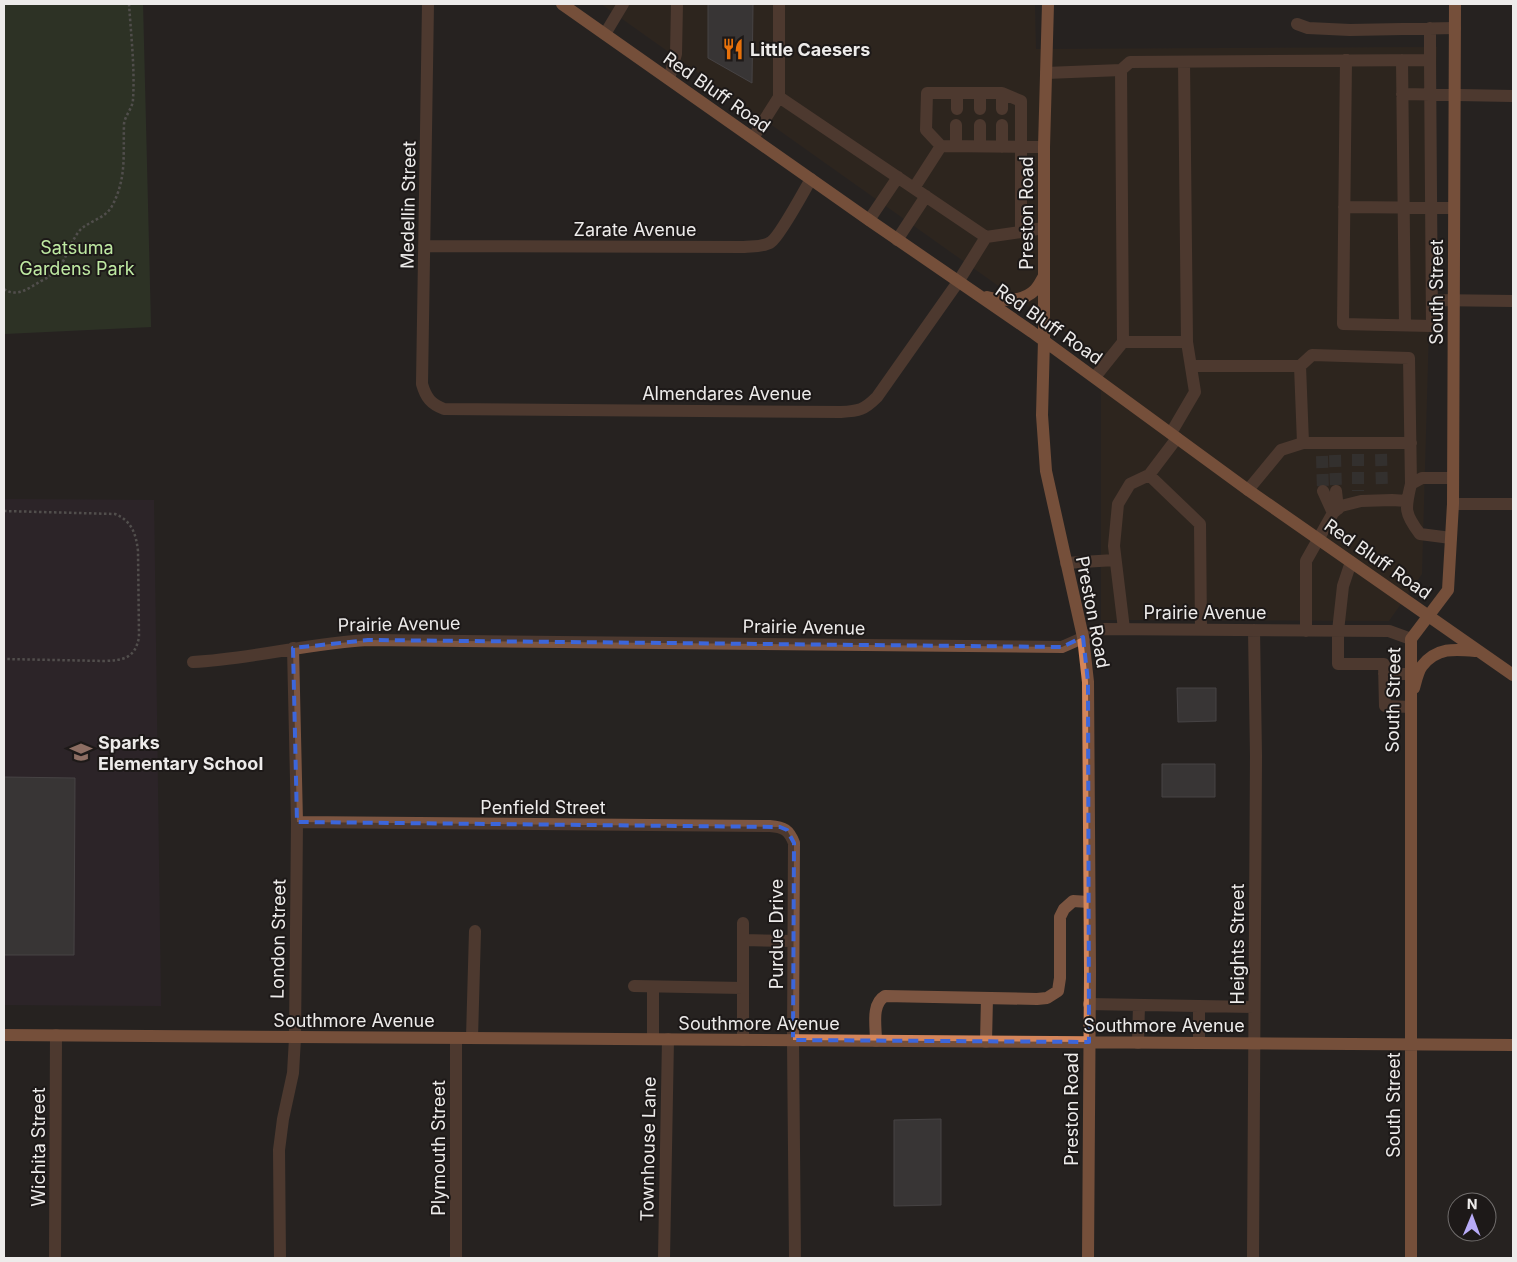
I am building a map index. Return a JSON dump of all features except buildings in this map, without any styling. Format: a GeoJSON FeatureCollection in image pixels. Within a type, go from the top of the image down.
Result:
{"type":"FeatureCollection","features":[{"type":"Feature","properties":{"kind":"main road","name":"Red Bluff Road"},"geometry":{"type":"LineString","coordinates":[[562,4],[897,240],[1044,340],[1248,490],[1513,675]]}},
{"type":"Feature","properties":{"kind":"main road","name":"Preston Road"},"geometry":{"type":"LineString","coordinates":[[1048,4],[1044,147],[1042,415],[1046,471],[1083,637],[1088,682],[1088,1258]]}},
{"type":"Feature","properties":{"kind":"main road","name":"South Street"},"geometry":{"type":"LineString","coordinates":[[1411,1258],[1411,639],[1448,590],[1453,504],[1455,4]]}},
{"type":"Feature","properties":{"kind":"main road"},"geometry":{"type":"LineString","coordinates":[[979,296],[1005,301],[1022,298],[1035,290],[1044,276]]}},
{"type":"Feature","properties":{"kind":"main road"},"geometry":{"type":"LineString","coordinates":[[1411,701],[1422,666],[1436,653],[1453,648],[1479,651]]}},
{"type":"Feature","properties":{"kind":"main road","name":"Southmore Avenue"},"geometry":{"type":"LineString","coordinates":[[4,1035],[1513,1045]]}},
{"type":"Feature","properties":{"kind":"street","name":"Medellin Street"},"geometry":{"type":"LineString","coordinates":[[428,4],[422,384],[425,396],[433,404]]}},
{"type":"Feature","properties":{"kind":"street"},"geometry":{"type":"LineString","coordinates":[[605,34],[623,4]]}},
{"type":"Feature","properties":{"kind":"street"},"geometry":{"type":"LineString","coordinates":[[669,79],[676,54],[677,4]]}},
{"type":"Feature","properties":{"kind":"street"},"geometry":{"type":"LineString","coordinates":[[753,138],[779,97],[779,4]]}},
{"type":"Feature","properties":{"kind":"street"},"geometry":{"type":"LineString","coordinates":[[1297,24],[1308,28],[1350,30],[1455,28]]}},
{"type":"Feature","properties":{"kind":"street"},"geometry":{"type":"LineString","coordinates":[[1346,60],[1343,324],[1432,326],[1430,28]]}},
{"type":"Feature","properties":{"kind":"street"},"geometry":{"type":"LineString","coordinates":[[1402,60],[1404,325]]}},
{"type":"Feature","properties":{"kind":"street"},"geometry":{"type":"LineString","coordinates":[[1046,73],[1121,70],[1130,62],[1430,60]]}},
{"type":"Feature","properties":{"kind":"street"},"geometry":{"type":"LineString","coordinates":[[1124,629],[1114,546],[1118,504],[1130,484],[1149,475],[1174,436],[1195,392],[1187,342],[1184,62]]}},
{"type":"Feature","properties":{"kind":"street"},"geometry":{"type":"LineString","coordinates":[[1094,377],[1123,342],[1121,70]]}},
{"type":"Feature","properties":{"kind":"street"},"geometry":{"type":"LineString","coordinates":[[1021,232],[1021,147],[1021,102],[1002,92],[927,93],[926,130],[941,146],[1002,147],[1021,147],[1044,147]]}},
{"type":"Feature","properties":{"kind":"street"},"geometry":{"type":"LineString","coordinates":[[1002,92],[1002,108]]}},
{"type":"Feature","properties":{"kind":"street"},"geometry":{"type":"LineString","coordinates":[[957,93],[957,109]]}},
{"type":"Feature","properties":{"kind":"street"},"geometry":{"type":"LineString","coordinates":[[980,93],[980,109]]}},
{"type":"Feature","properties":{"kind":"street"},"geometry":{"type":"LineString","coordinates":[[1402,94],[1513,96]]}},
{"type":"Feature","properties":{"kind":"street"},"geometry":{"type":"LineString","coordinates":[[779,97],[986,238],[1044,228]]}},
{"type":"Feature","properties":{"kind":"street"},"geometry":{"type":"LineString","coordinates":[[980,125],[980,146]]}},
{"type":"Feature","properties":{"kind":"street"},"geometry":{"type":"LineString","coordinates":[[1002,125],[1002,147]]}},
{"type":"Feature","properties":{"kind":"street"},"geometry":{"type":"LineString","coordinates":[[956,126],[956,146]]}},
{"type":"Feature","properties":{"kind":"street"},"geometry":{"type":"LineString","coordinates":[[914,188],[941,146]]}},
{"type":"Feature","properties":{"kind":"street"},"geometry":{"type":"LineString","coordinates":[[869,220],[898,177]]}},
{"type":"Feature","properties":{"kind":"street","name":"Zarate Avenue"},"geometry":{"type":"LineString","coordinates":[[424,246],[759,246],[771,242],[811,179]]}},
{"type":"Feature","properties":{"kind":"street"},"geometry":{"type":"LineString","coordinates":[[897,240],[926,196]]}},
{"type":"Feature","properties":{"kind":"street"},"geometry":{"type":"LineString","coordinates":[[1344,207],[1454,208]]}},
{"type":"Feature","properties":{"kind":"street","name":"Almendares Avenue"},"geometry":{"type":"LineString","coordinates":[[433,404],[444,409],[858,411],[868,407],[877,397],[958,282],[986,238]]}},
{"type":"Feature","properties":{"kind":"street"},"geometry":{"type":"LineString","coordinates":[[1432,300],[1513,301]]}},
{"type":"Feature","properties":{"kind":"street"},"geometry":{"type":"LineString","coordinates":[[1123,342],[1187,342]]}},
{"type":"Feature","properties":{"kind":"street"},"geometry":{"type":"LineString","coordinates":[[1191,366],[1300,366],[1312,355],[1409,358],[1411,484],[1406,506],[1409,519],[1420,534],[1451,538]]}},
{"type":"Feature","properties":{"kind":"street"},"geometry":{"type":"LineString","coordinates":[[1300,366],[1303,443]]}},
{"type":"Feature","properties":{"kind":"street"},"geometry":{"type":"LineString","coordinates":[[1248,490],[1281,450],[1303,443],[1329,449],[1381,449],[1411,443]]}},
{"type":"Feature","properties":{"kind":"street"},"geometry":{"type":"LineString","coordinates":[[1149,475],[1200,524],[1201,630]]}},
{"type":"Feature","properties":{"kind":"street"},"geometry":{"type":"LineString","coordinates":[[1411,484],[1422,478],[1453,478]]}},
{"type":"Feature","properties":{"kind":"street"},"geometry":{"type":"LineString","coordinates":[[1329,491],[1335,511]]}},
{"type":"Feature","properties":{"kind":"street"},"geometry":{"type":"LineString","coordinates":[[1306,631],[1306,561],[1335,511],[1359,496],[1382,495],[1407,502]]}},
{"type":"Feature","properties":{"kind":"street"},"geometry":{"type":"LineString","coordinates":[[1453,504],[1513,504]]}},
{"type":"Feature","properties":{"kind":"street"},"geometry":{"type":"LineString","coordinates":[[1066,563],[1115,560]]}},
{"type":"Feature","properties":{"kind":"street"},"geometry":{"type":"LineString","coordinates":[[1351,562],[1343,586],[1338,631],[1338,664],[1384,664],[1385,706],[1411,701]]}},
{"type":"Feature","properties":{"kind":"street","name":"Prairie Avenue"},"geometry":{"type":"LineString","coordinates":[[193,662],[226,660],[292,648],[368,640],[1062,647],[1103,629],[1389,631],[1411,639]]}},
{"type":"Feature","properties":{"kind":"street","name":"Heights Street"},"geometry":{"type":"LineString","coordinates":[[1253,1258],[1256,756],[1254,630]]}},
{"type":"Feature","properties":{"kind":"street","name":"London Street"},"geometry":{"type":"LineString","coordinates":[[280,1258],[279,1150],[283,1119],[293,1073],[295,1038],[297,822],[292,648]]}},
{"type":"Feature","properties":{"kind":"street"},"geometry":{"type":"LineString","coordinates":[[1384,674],[1411,674]]}},
{"type":"Feature","properties":{"kind":"street","name":"Penfield Street"},"geometry":{"type":"LineString","coordinates":[[297,822],[770,826],[787,830]]}},
{"type":"Feature","properties":{"kind":"street","name":"Purdue Drive"},"geometry":{"type":"LineString","coordinates":[[787,830],[794,843],[794,1258]]}},
{"type":"Feature","properties":{"kind":"street"},"geometry":{"type":"LineString","coordinates":[[876,1041],[876,1005],[879,999],[885,996],[1037,999],[1047,998],[1058,991],[1060,978],[1060,917],[1064,909],[1073,901],[1089,902]]}},
{"type":"Feature","properties":{"kind":"street"},"geometry":{"type":"LineString","coordinates":[[743,923],[743,1040]]}},
{"type":"Feature","properties":{"kind":"street"},"geometry":{"type":"LineString","coordinates":[[472,1038],[475,931]]}},
{"type":"Feature","properties":{"kind":"street"},"geometry":{"type":"LineString","coordinates":[[743,940],[793,940]]}},
{"type":"Feature","properties":{"kind":"street"},"geometry":{"type":"LineString","coordinates":[[634,986],[743,988]]}},
{"type":"Feature","properties":{"kind":"street"},"geometry":{"type":"LineString","coordinates":[[653,987],[653,1039]]}},
{"type":"Feature","properties":{"kind":"street"},"geometry":{"type":"LineString","coordinates":[[986,1042],[987,998]]}},
{"type":"Feature","properties":{"kind":"street"},"geometry":{"type":"LineString","coordinates":[[1089,1004],[1254,1007]]}},
{"type":"Feature","properties":{"kind":"street"},"geometry":{"type":"LineString","coordinates":[[1138,1043],[1139,1005]]}},
{"type":"Feature","properties":{"kind":"street"},"geometry":{"type":"LineString","coordinates":[[1199,1006],[1199,1043]]}},
{"type":"Feature","properties":{"kind":"street","name":"Wichita Street"},"geometry":{"type":"LineString","coordinates":[[55,1258],[56,1035]]}},
{"type":"Feature","properties":{"kind":"street","name":"Plymouth Street"},"geometry":{"type":"LineString","coordinates":[[456,1038],[456,1258]]}},
{"type":"Feature","properties":{"kind":"street","name":"Townhouse Lane"},"geometry":{"type":"LineString","coordinates":[[664,1258],[668,1040]]}},
{"type":"Feature","properties":{"kind":"path"},"geometry":{"type":"LineString","coordinates":[[4,289],[9,293],[20,293],[50,277],[60,268],[78,232],[106,214],[112,207],[125,166],[124,121],[134,101],[129,4]]}},
{"type":"Feature","properties":{"kind":"path"},"geometry":{"type":"LineString","coordinates":[[4,511],[104,513],[115,514],[128,522],[133,528],[137,539],[140,638],[135,651],[124,659],[118,660],[4,659]]}},
{"type":"Feature","properties":{"kind":"highlighted area"},"geometry":{"type":"Polygon","coordinates":[[[1083,637],[1088,682],[1089,1042],[793,1040],[794,843],[787,830],[780,827],[297,822],[293,648],[368,640],[1062,647],[1083,637]]]}},
{"type":"Feature","properties":{"kind":"shaded area"},"geometry":{"type":"Polygon","coordinates":[[[601,4],[1035,4],[1036,49],[1437,47],[1422,574],[1389,621],[1101,620],[1101,356],[997,285],[601,4]]]}},
{"type":"Feature","properties":{"kind":"shaded area","name":"Sparks Elementary School"},"geometry":{"type":"Polygon","coordinates":[[[4,499],[154,500],[161,1006],[4,1005],[4,499]]]}},
{"type":"Feature","properties":{"kind":"green space","name":"Satsuma Gardens Park"},"geometry":{"type":"Polygon","coordinates":[[[4,4],[143,4],[151,327],[4,334],[4,4]]]}},
{"type":"Feature","properties":{"kind":"tunnel"},"geometry":{"type":"LineString","coordinates":[[1358,454],[1358,491]]}},
{"type":"Feature","properties":{"kind":"tunnel"},"geometry":{"type":"LineString","coordinates":[[1381,454],[1382,490]]}},
{"type":"Feature","properties":{"kind":"tunnel"},"geometry":{"type":"LineString","coordinates":[[1335,455],[1336,491]]}},
{"type":"Feature","properties":{"kind":"tunnel"},"geometry":{"type":"LineString","coordinates":[[1322,456],[1323,491]]}},
{"type":"Feature","properties":{"kind":"place","name":"Little Caesers"},"geometry":{"type":"Point","coordinates":[733,49]}},
{"type":"Feature","properties":{"kind":"place","name":"Sparks Elementary School"},"geometry":{"type":"Point","coordinates":[81,752]}}]}
